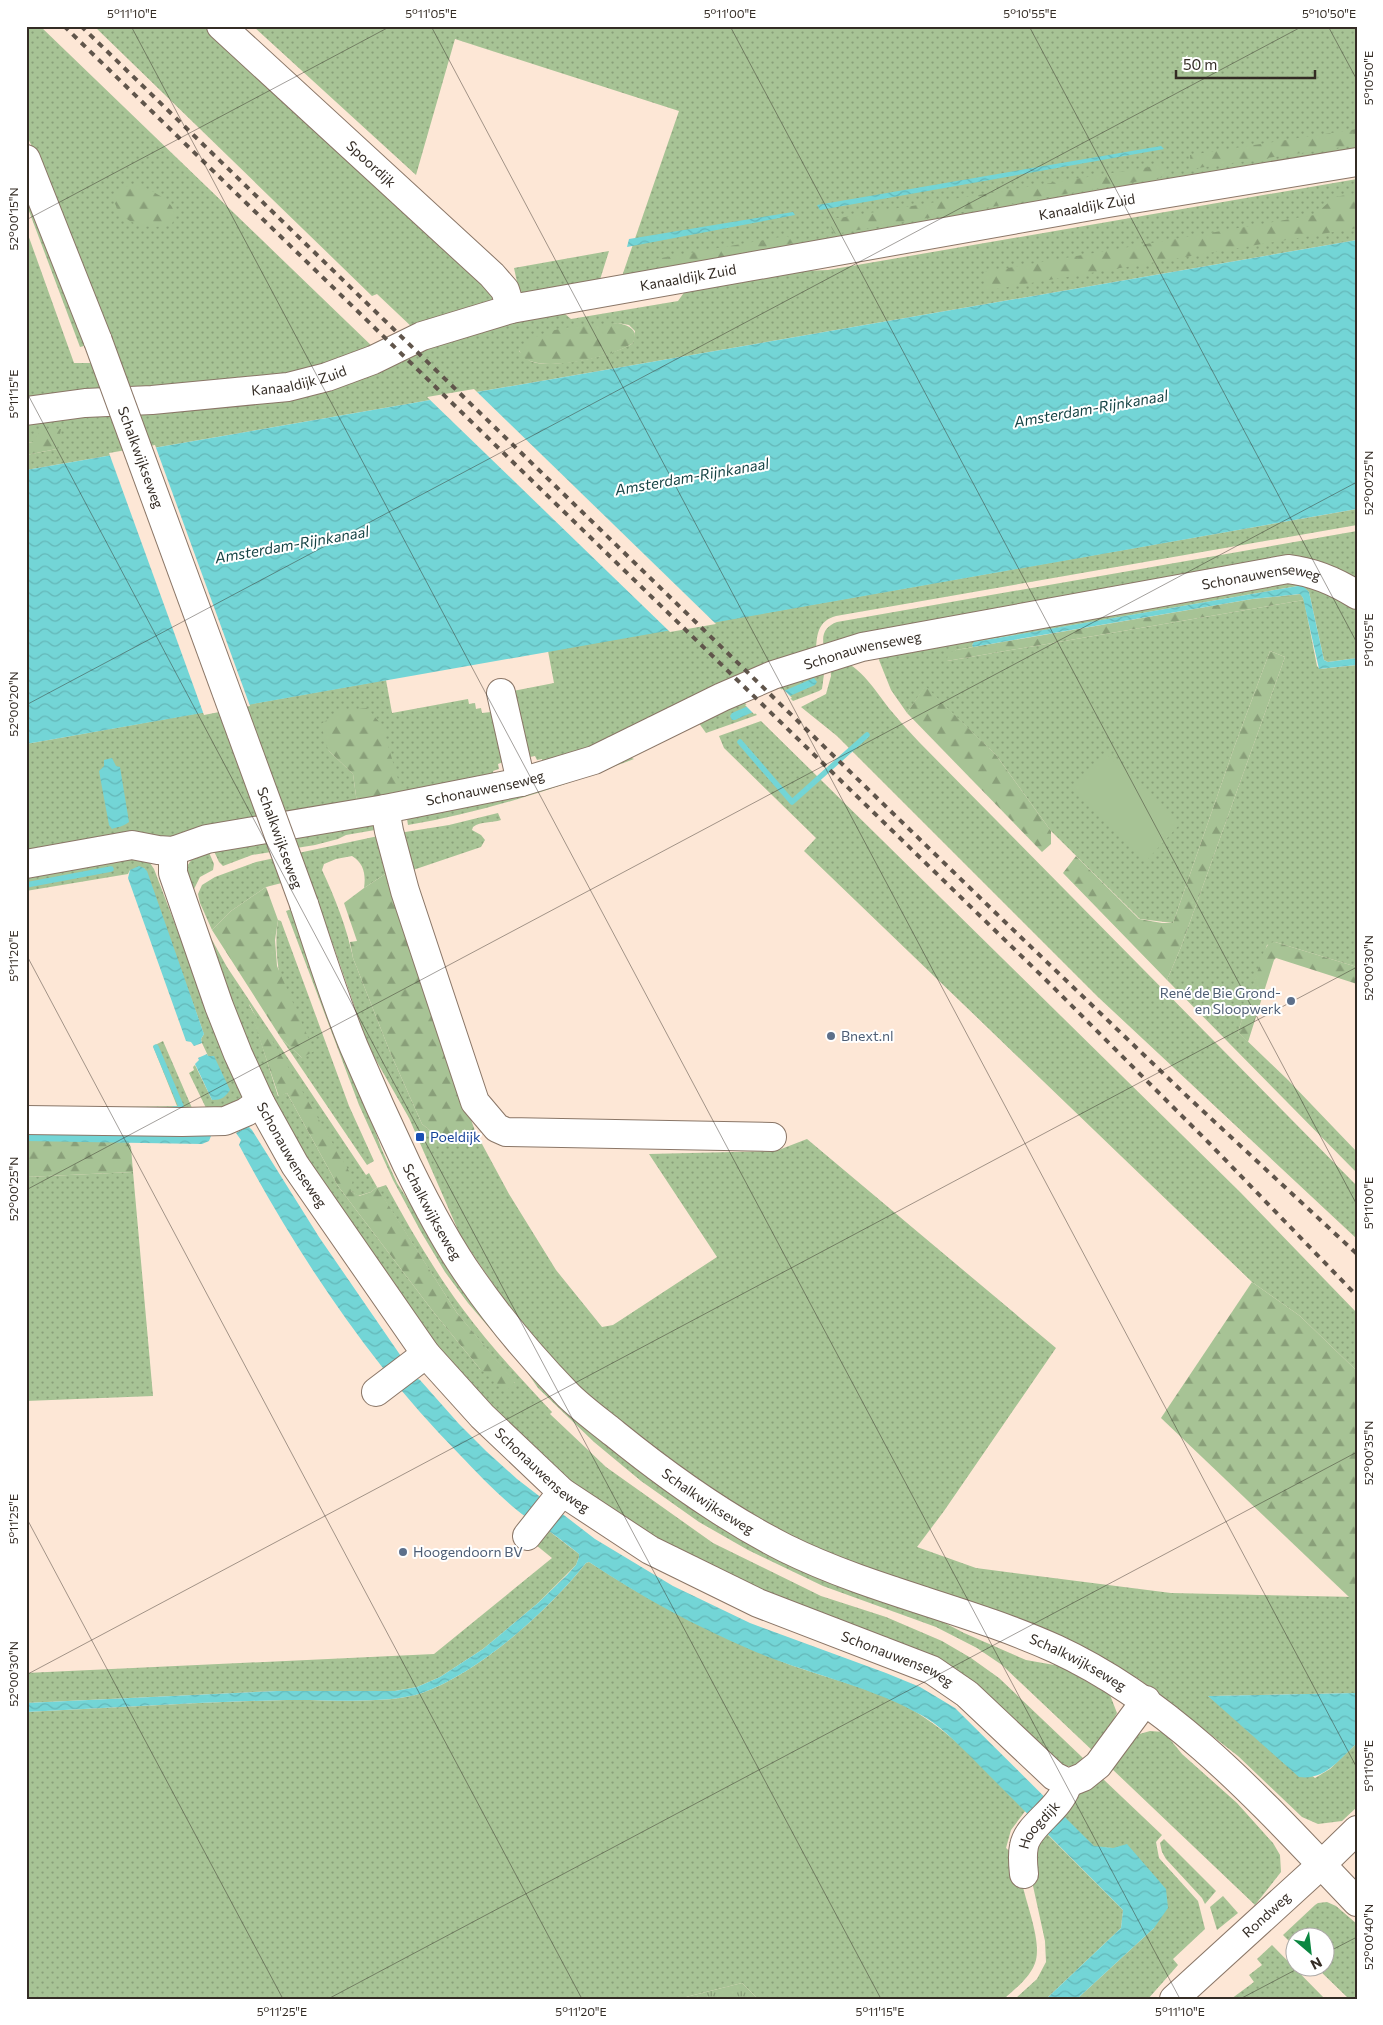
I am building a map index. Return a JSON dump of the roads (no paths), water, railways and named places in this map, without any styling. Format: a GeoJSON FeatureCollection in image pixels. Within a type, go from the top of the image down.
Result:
{"type":"FeatureCollection","features":[{"type":"Feature","properties":{"kind":"street","name":"Spoordijk"},"geometry":{"type":"LineString","coordinates":[[221,26],[492,275],[505,290],[511,309]]}},
{"type":"Feature","properties":{"kind":"street","name":"Schalkwijkseweg"},"geometry":{"type":"LineString","coordinates":[[26,159],[98,341],[304,904],[353,1044],[393,1137],[427,1206],[469,1276],[512,1330],[570,1397],[660,1470],[717,1509],[785,1548],[846,1574],[976,1619],[1056,1650],[1127,1688],[1146,1700],[1188,1734],[1238,1779],[1357,1902]]}},
{"type":"Feature","properties":{"kind":"street","name":"Kanaaldijk Zuid"},"geometry":{"type":"LineString","coordinates":[[26,411],[85,403],[152,400],[288,387],[327,377],[373,360],[422,336],[511,309],[1098,205],[1357,162]]}},
{"type":"Feature","properties":{"kind":"street","name":"Schonauwenseweg"},"geometry":{"type":"LineString","coordinates":[[26,864],[132,845],[173,851],[207,840],[385,809],[522,782],[594,760],[722,696],[773,676],[862,648],[1288,569],[1306,571],[1327,577],[1357,595]]}},
{"type":"Feature","properties":{"kind":"street"},"geometry":{"type":"LineString","coordinates":[[501,693],[522,782]]}},
{"type":"Feature","properties":{"kind":"street"},"geometry":{"type":"LineString","coordinates":[[385,809],[405,890],[475,1102],[497,1128],[506,1132],[772,1137]]}},
{"type":"Feature","properties":{"kind":"street","name":"Schonauwenseweg"},"geometry":{"type":"LineString","coordinates":[[173,851],[173,873],[219,1006],[260,1102],[295,1165],[419,1359],[482,1416],[557,1498],[650,1550],[758,1604],[932,1670],[967,1694],[1054,1776],[1063,1794]]}},
{"type":"Feature","properties":{"kind":"street"},"geometry":{"type":"LineString","coordinates":[[26,1120],[225,1121],[246,1112],[260,1102]]}},
{"type":"Feature","properties":{"kind":"street"},"geometry":{"type":"LineString","coordinates":[[383,1387],[419,1359]]}},
{"type":"Feature","properties":{"kind":"street"},"geometry":{"type":"LineString","coordinates":[[531,1531],[557,1498]]}},
{"type":"Feature","properties":{"kind":"street"},"geometry":{"type":"LineString","coordinates":[[1063,1794],[1098,1765],[1146,1700]]}},
{"type":"Feature","properties":{"kind":"street","name":"Hoogdijk"},"geometry":{"type":"LineString","coordinates":[[1024,1874],[1024,1845],[1034,1828],[1063,1794]]}},
{"type":"Feature","properties":{"kind":"street","name":"Rondweg"},"geometry":{"type":"LineString","coordinates":[[1174,1999],[1322,1865],[1357,1830]]}},
{"type":"Feature","properties":{"kind":"water"},"geometry":{"type":"Polygon","coordinates":[[[1161,146],[1164,149],[820,210],[817,205],[1161,146]]]}},
{"type":"Feature","properties":{"kind":"water"},"geometry":{"type":"Polygon","coordinates":[[[793,212],[795,215],[627,247],[629,239],[793,212]]]}},
{"type":"Feature","properties":{"kind":"water","name":"Amsterdam-Rijnkanaal"},"geometry":{"type":"Polygon","coordinates":[[[1357,240],[1357,509],[26,744],[26,470],[1357,240]]]}},
{"type":"Feature","properties":{"kind":"water"},"geometry":{"type":"Polygon","coordinates":[[[1298,586],[1304,587],[1309,592],[1324,660],[1328,662],[1357,658],[1357,665],[1319,669],[1303,598],[1300,594],[1252,599],[973,647],[972,645],[974,642],[1298,586]]]}},
{"type":"Feature","properties":{"kind":"water"},"geometry":{"type":"Polygon","coordinates":[[[814,678],[817,682],[815,685],[735,720],[732,720],[730,716],[732,713],[814,678]]]}},
{"type":"Feature","properties":{"kind":"water"},"geometry":{"type":"Polygon","coordinates":[[[112,758],[116,766],[120,767],[129,822],[112,829],[109,825],[99,771],[104,766],[104,760],[112,758]]]}},
{"type":"Feature","properties":{"kind":"water"},"geometry":{"type":"Polygon","coordinates":[[[139,866],[147,871],[204,1034],[201,1039],[202,1043],[194,1046],[191,1042],[186,1041],[128,878],[130,870],[139,866]]]}},
{"type":"Feature","properties":{"kind":"water"},"geometry":{"type":"Polygon","coordinates":[[[207,1054],[208,1056],[214,1056],[230,1090],[221,1099],[212,1100],[195,1064],[199,1060],[198,1058],[207,1054]]]}},
{"type":"Feature","properties":{"kind":"water"},"geometry":{"type":"Polygon","coordinates":[[[248,1126],[319,1237],[416,1378],[420,1380],[486,1451],[517,1479],[595,1539],[673,1586],[750,1623],[920,1687],[955,1708],[1094,1846],[1113,1848],[1127,1844],[1166,1889],[1168,1908],[1154,1928],[1077,1999],[1046,1999],[1121,1928],[1123,1910],[958,1744],[929,1720],[902,1705],[771,1658],[728,1640],[667,1609],[589,1562],[533,1620],[512,1638],[466,1671],[444,1684],[407,1697],[356,1701],[254,1701],[26,1712],[26,1703],[277,1691],[395,1691],[417,1687],[440,1677],[483,1649],[538,1603],[576,1565],[579,1554],[549,1531],[526,1517],[492,1488],[427,1420],[366,1346],[338,1308],[286,1228],[239,1145],[241,1140],[236,1133],[248,1126]]]}},
{"type":"Feature","properties":{"kind":"water"},"geometry":{"type":"Polygon","coordinates":[[[26,1128],[208,1133],[211,1136],[209,1141],[202,1144],[26,1141],[26,1128]]]}},
{"type":"Feature","properties":{"kind":"water"},"geometry":{"type":"Polygon","coordinates":[[[1357,1693],[1357,1743],[1331,1768],[1316,1776],[1308,1777],[1299,1777],[1208,1696],[1357,1693]]]}},
{"type":"Feature","properties":{"kind":"waterway"},"geometry":{"type":"LineString","coordinates":[[740,742],[792,802],[867,735]]}},
{"type":"Feature","properties":{"kind":"waterway"},"geometry":{"type":"LineString","coordinates":[[26,885],[111,869]]}},
{"type":"Feature","properties":{"kind":"waterway"},"geometry":{"type":"LineString","coordinates":[[156,1047],[181,1106],[179,1109],[174,1109]]}},
{"type":"Feature","properties":{"kind":"railway"},"geometry":{"type":"LineString","coordinates":[[64,26],[1044,978],[1209,1143],[1357,1296]]}},
{"type":"Feature","properties":{"kind":"railway"},"geometry":{"type":"LineString","coordinates":[[81,26],[1004,921],[1190,1099],[1357,1254]]}},
{"type":"Feature","properties":{"kind":"place","name":"René de Bie Grond- en Sloopwerk"},"geometry":{"type":"Point","coordinates":[1291,1001]}},
{"type":"Feature","properties":{"kind":"place","name":"Bnext.nl"},"geometry":{"type":"Point","coordinates":[831,1036]}},
{"type":"Feature","properties":{"kind":"place","name":"Poeldijk"},"geometry":{"type":"Point","coordinates":[420,1137]}},
{"type":"Feature","properties":{"kind":"place","name":"Hoogendoorn BV"},"geometry":{"type":"Point","coordinates":[403,1552]}}]}
